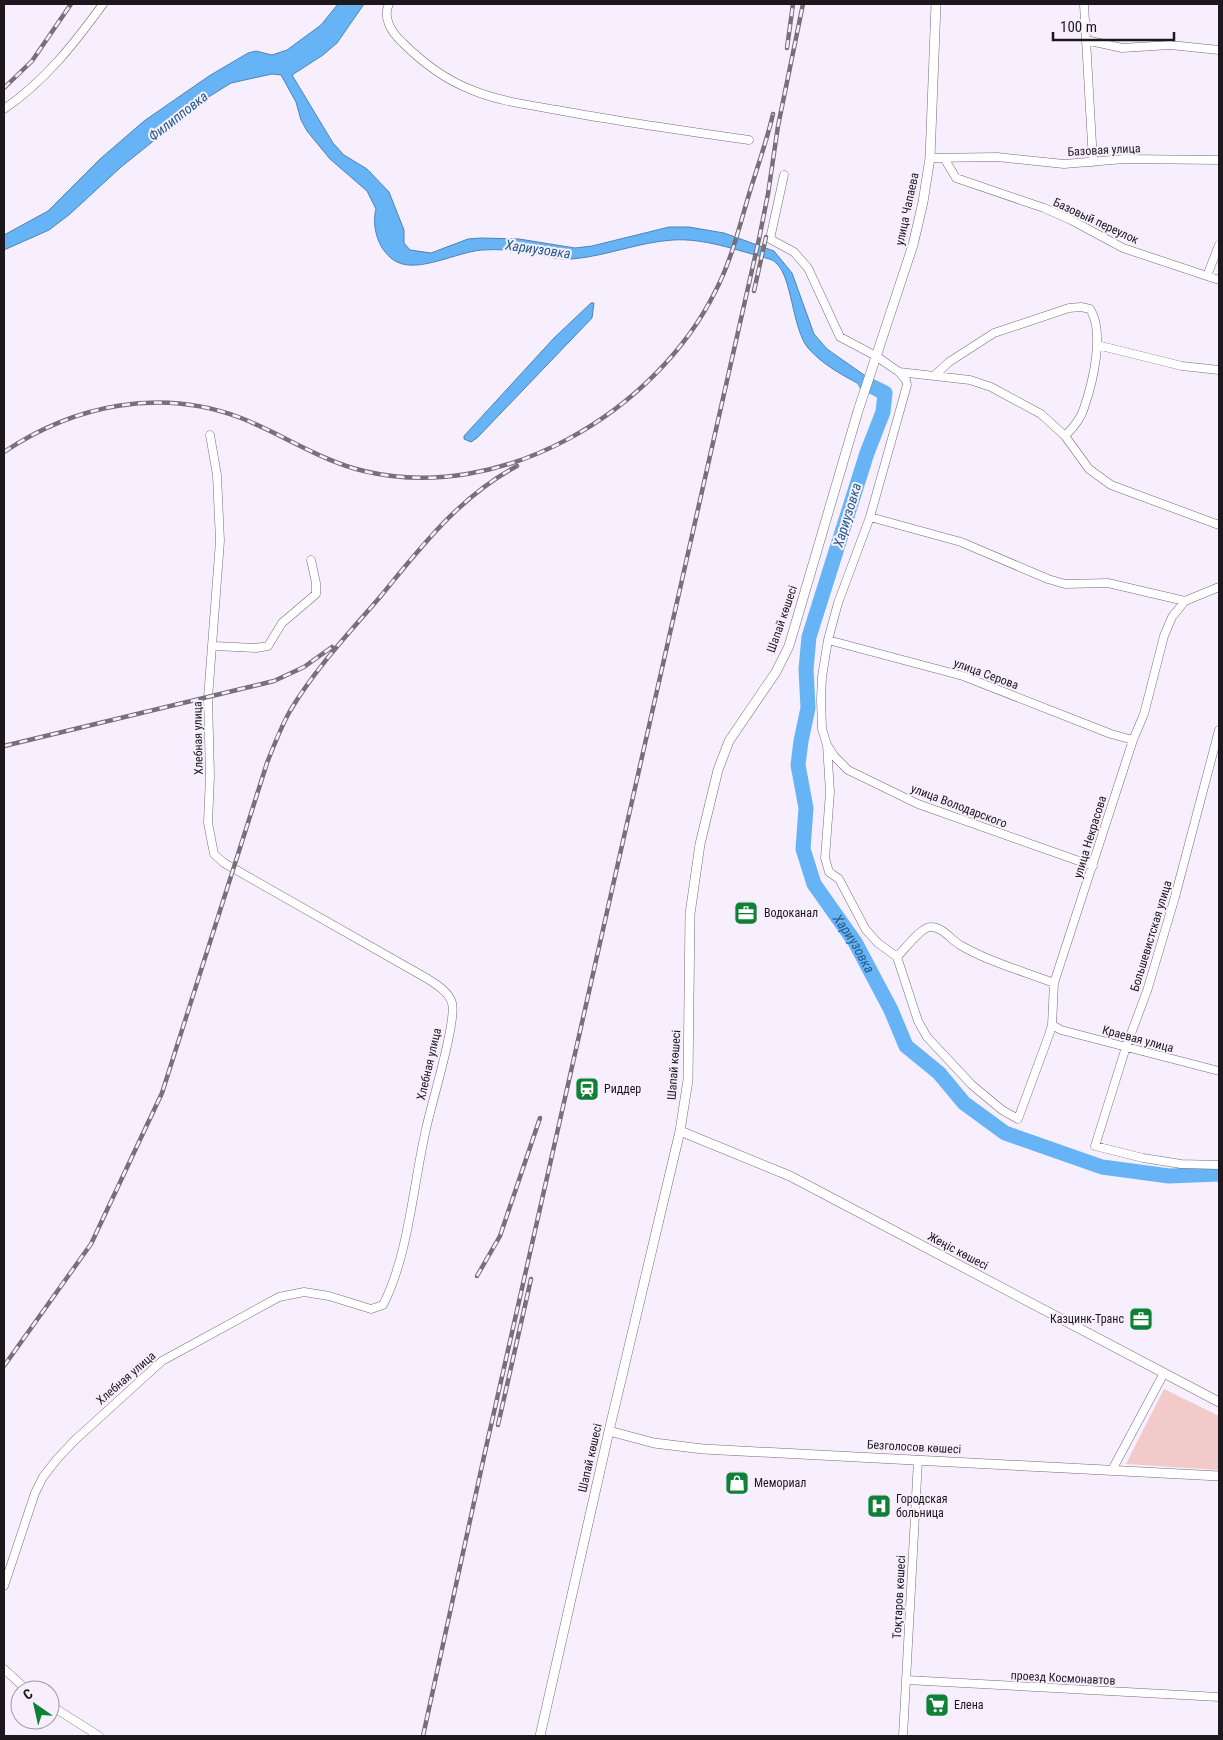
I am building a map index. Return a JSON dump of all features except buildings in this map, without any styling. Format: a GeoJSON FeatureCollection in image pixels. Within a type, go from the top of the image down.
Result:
{"type":"FeatureCollection","features":[{"type":"Feature","properties":{"kind":"street"},"geometry":{"type":"LineString","coordinates":[[4,109],[42,78],[72,47],[103,4]]}},
{"type":"Feature","properties":{"kind":"street"},"geometry":{"type":"LineString","coordinates":[[389,4],[385,11],[389,25],[398,39],[417,57],[447,78],[473,91],[566,112],[749,140]]}},
{"type":"Feature","properties":{"kind":"street","name":"улица Чапаева"},"geometry":{"type":"LineString","coordinates":[[858,411],[913,245],[930,158],[936,4]]}},
{"type":"Feature","properties":{"kind":"street"},"geometry":{"type":"LineString","coordinates":[[1084,4],[1093,162]]}},
{"type":"Feature","properties":{"kind":"street"},"geometry":{"type":"LineString","coordinates":[[1086,40],[1122,48],[1170,45],[1219,50]]}},
{"type":"Feature","properties":{"kind":"street","name":"Базовая улица"},"geometry":{"type":"LineString","coordinates":[[930,158],[997,157],[1064,164],[1124,159],[1219,160]]}},
{"type":"Feature","properties":{"kind":"street","name":"Базовый переулок"},"geometry":{"type":"LineString","coordinates":[[944,158],[956,178],[1053,212],[1122,248],[1219,280]]}},
{"type":"Feature","properties":{"kind":"street"},"geometry":{"type":"LineString","coordinates":[[784,175],[770,239],[794,252],[808,268],[840,338],[876,356],[900,372],[970,380],[991,387],[1042,414],[1065,436],[1089,469],[1111,485],[1219,525]]}},
{"type":"Feature","properties":{"kind":"street"},"geometry":{"type":"LineString","coordinates":[[1207,276],[1219,245]]}},
{"type":"Feature","properties":{"kind":"street"},"geometry":{"type":"LineString","coordinates":[[936,375],[949,362],[994,333],[1068,308],[1081,307],[1090,309],[1098,327],[1097,345],[1084,409],[1075,426],[1065,436]]}},
{"type":"Feature","properties":{"kind":"street"},"geometry":{"type":"LineString","coordinates":[[1097,345],[1164,363],[1219,370]]}},
{"type":"Feature","properties":{"kind":"street","name":"улица Володарского"},"geometry":{"type":"LineString","coordinates":[[900,372],[907,385],[870,517],[838,603],[828,640],[822,676],[821,700],[822,729],[827,745],[834,756],[848,770],[918,804],[1093,866]]}},
{"type":"Feature","properties":{"kind":"street","name":"Шапай көшесі"},"geometry":{"type":"LineString","coordinates":[[540,1736],[609,1431],[680,1131],[688,1080],[690,914],[700,844],[718,770],[729,741],[766,687],[789,646],[858,411]]}},
{"type":"Feature","properties":{"kind":"street","name":"Хлебная улица"},"geometry":{"type":"LineString","coordinates":[[4,1586],[35,1493],[43,1477],[56,1459],[109,1407],[162,1361],[279,1296],[304,1292],[329,1296],[372,1310],[383,1305],[391,1288],[412,1204],[425,1129],[446,1046],[452,1003],[445,991],[428,979],[224,863],[214,854],[208,823],[210,776],[208,698],[214,646],[220,541],[216,475],[210,435]]}},
{"type":"Feature","properties":{"kind":"street"},"geometry":{"type":"LineString","coordinates":[[870,517],[961,542],[1048,579],[1065,584],[1108,584],[1185,601],[1219,587]]}},
{"type":"Feature","properties":{"kind":"street"},"geometry":{"type":"LineString","coordinates":[[214,646],[256,648],[268,646],[282,623],[316,594],[311,560]]}},
{"type":"Feature","properties":{"kind":"street","name":"улица Некрасова"},"geometry":{"type":"LineString","coordinates":[[897,957],[918,1021],[927,1037],[972,1085],[1002,1110],[1018,1119],[1052,1025],[1054,983],[1132,740],[1144,714],[1164,636],[1172,616],[1185,601]]}},
{"type":"Feature","properties":{"kind":"street","name":"улица Серова"},"geometry":{"type":"LineString","coordinates":[[828,640],[963,676],[1111,734],[1132,740]]}},
{"type":"Feature","properties":{"kind":"street","name":"Большевистская улица"},"geometry":{"type":"LineString","coordinates":[[1219,730],[1217,755],[1150,982],[1126,1047],[1095,1146],[1143,1158],[1181,1164],[1219,1166]]}},
{"type":"Feature","properties":{"kind":"street"},"geometry":{"type":"LineString","coordinates":[[827,745],[830,799],[825,858],[829,872],[839,879],[866,930],[878,943],[897,957],[924,928],[932,927],[940,930],[960,945],[986,957],[1054,983]]}},
{"type":"Feature","properties":{"kind":"street","name":"Краевая улица"},"geometry":{"type":"LineString","coordinates":[[1052,1025],[1061,1030],[1219,1071]]}},
{"type":"Feature","properties":{"kind":"street","name":"Жеңіс көшесі"},"geometry":{"type":"LineString","coordinates":[[680,1131],[790,1176],[1219,1402]]}},
{"type":"Feature","properties":{"kind":"street"},"geometry":{"type":"LineString","coordinates":[[1112,1470],[1164,1373]]}},
{"type":"Feature","properties":{"kind":"street","name":"Безголосов көшесі"},"geometry":{"type":"LineString","coordinates":[[609,1431],[654,1443],[703,1449],[1219,1476]]}},
{"type":"Feature","properties":{"kind":"street","name":"Тоқтаров көшесі"},"geometry":{"type":"LineString","coordinates":[[903,1736],[918,1460]]}},
{"type":"Feature","properties":{"kind":"street"},"geometry":{"type":"LineString","coordinates":[[4,1669],[16,1680]]}},
{"type":"Feature","properties":{"kind":"street","name":"проезд Космонавтов"},"geometry":{"type":"LineString","coordinates":[[906,1680],[1219,1697]]}},
{"type":"Feature","properties":{"kind":"street"},"geometry":{"type":"LineString","coordinates":[[60,1712],[99,1736]]}},
{"type":"Feature","properties":{"kind":"shaded area"},"geometry":{"type":"Polygon","coordinates":[[[1164,1389],[1219,1416],[1219,1470],[1126,1464],[1164,1389]]]}},
{"type":"Feature","properties":{"kind":"water","name":"Филипповка"},"geometry":{"type":"Polygon","coordinates":[[[338,4],[364,4],[337,43],[323,55],[292,75],[333,143],[344,155],[367,169],[389,192],[404,230],[404,243],[410,250],[431,253],[468,239],[481,238],[519,239],[575,248],[592,246],[669,227],[689,227],[724,233],[774,251],[792,273],[814,334],[827,349],[884,389],[881,396],[833,369],[808,348],[799,328],[786,279],[773,260],[732,248],[696,241],[673,240],[648,243],[572,259],[555,258],[522,251],[482,250],[427,264],[406,265],[397,262],[385,252],[378,239],[375,224],[376,209],[367,191],[330,159],[307,131],[301,120],[296,102],[281,75],[272,74],[231,83],[207,98],[121,167],[70,214],[49,230],[4,250],[4,235],[48,211],[100,159],[144,121],[209,76],[248,53],[256,51],[272,55],[287,50],[321,25],[338,4]]]}},
{"type":"Feature","properties":{"kind":"water"},"geometry":{"type":"Polygon","coordinates":[[[591,303],[594,303],[592,318],[477,438],[471,442],[464,439],[464,436],[554,338],[591,303]]]}},
{"type":"Feature","properties":{"kind":"waterway","name":"Хариузовка"},"geometry":{"type":"LineString","coordinates":[[865,383],[885,393],[883,412],[867,453],[809,637],[806,669],[808,708],[798,765],[806,808],[803,849],[814,884],[855,942],[891,1010],[906,1046],[939,1073],[964,1103],[1005,1133],[1102,1167],[1169,1176],[1219,1174]]}},
{"type":"Feature","properties":{"kind":"railway"},"geometry":{"type":"LineString","coordinates":[[4,88],[32,61],[71,4]]}},
{"type":"Feature","properties":{"kind":"railway"},"geometry":{"type":"LineString","coordinates":[[787,48],[793,4]]}},
{"type":"Feature","properties":{"kind":"railway"},"geometry":{"type":"LineString","coordinates":[[423,1736],[485,1452],[759,239],[778,126],[803,4]]}},
{"type":"Feature","properties":{"kind":"railway"},"geometry":{"type":"LineString","coordinates":[[4,452],[31,436],[88,412],[118,406],[149,403],[180,404],[210,409],[256,424],[348,467],[416,478],[468,474],[520,460],[569,439],[614,410],[655,374],[689,334],[716,290],[727,266],[773,114]]}},
{"type":"Feature","properties":{"kind":"railway"},"geometry":{"type":"LineString","coordinates":[[754,291],[766,237]]}},
{"type":"Feature","properties":{"kind":"railway"},"geometry":{"type":"LineString","coordinates":[[4,1366],[91,1244],[162,1093],[267,763],[290,711],[310,681],[333,652],[442,524],[496,478],[517,466]]}},
{"type":"Feature","properties":{"kind":"railway"},"geometry":{"type":"LineString","coordinates":[[4,746],[274,681],[304,667],[332,647]]}},
{"type":"Feature","properties":{"kind":"railway"},"geometry":{"type":"LineString","coordinates":[[477,1276],[500,1236],[540,1118]]}},
{"type":"Feature","properties":{"kind":"railway"},"geometry":{"type":"LineString","coordinates":[[498,1425],[531,1279]]}},
{"type":"Feature","properties":{"kind":"place","name":"Водоканал"},"geometry":{"type":"Point","coordinates":[746,913]}},
{"type":"Feature","properties":{"kind":"place","name":"Риддер"},"geometry":{"type":"Point","coordinates":[587,1089]}},
{"type":"Feature","properties":{"kind":"place","name":"Казцинк-Транс"},"geometry":{"type":"Point","coordinates":[1141,1319]}},
{"type":"Feature","properties":{"kind":"place","name":"Мемориал"},"geometry":{"type":"Point","coordinates":[737,1483]}},
{"type":"Feature","properties":{"kind":"place","name":"Городская больница"},"geometry":{"type":"Point","coordinates":[879,1506]}},
{"type":"Feature","properties":{"kind":"place","name":"Елена"},"geometry":{"type":"Point","coordinates":[937,1705]}}]}
